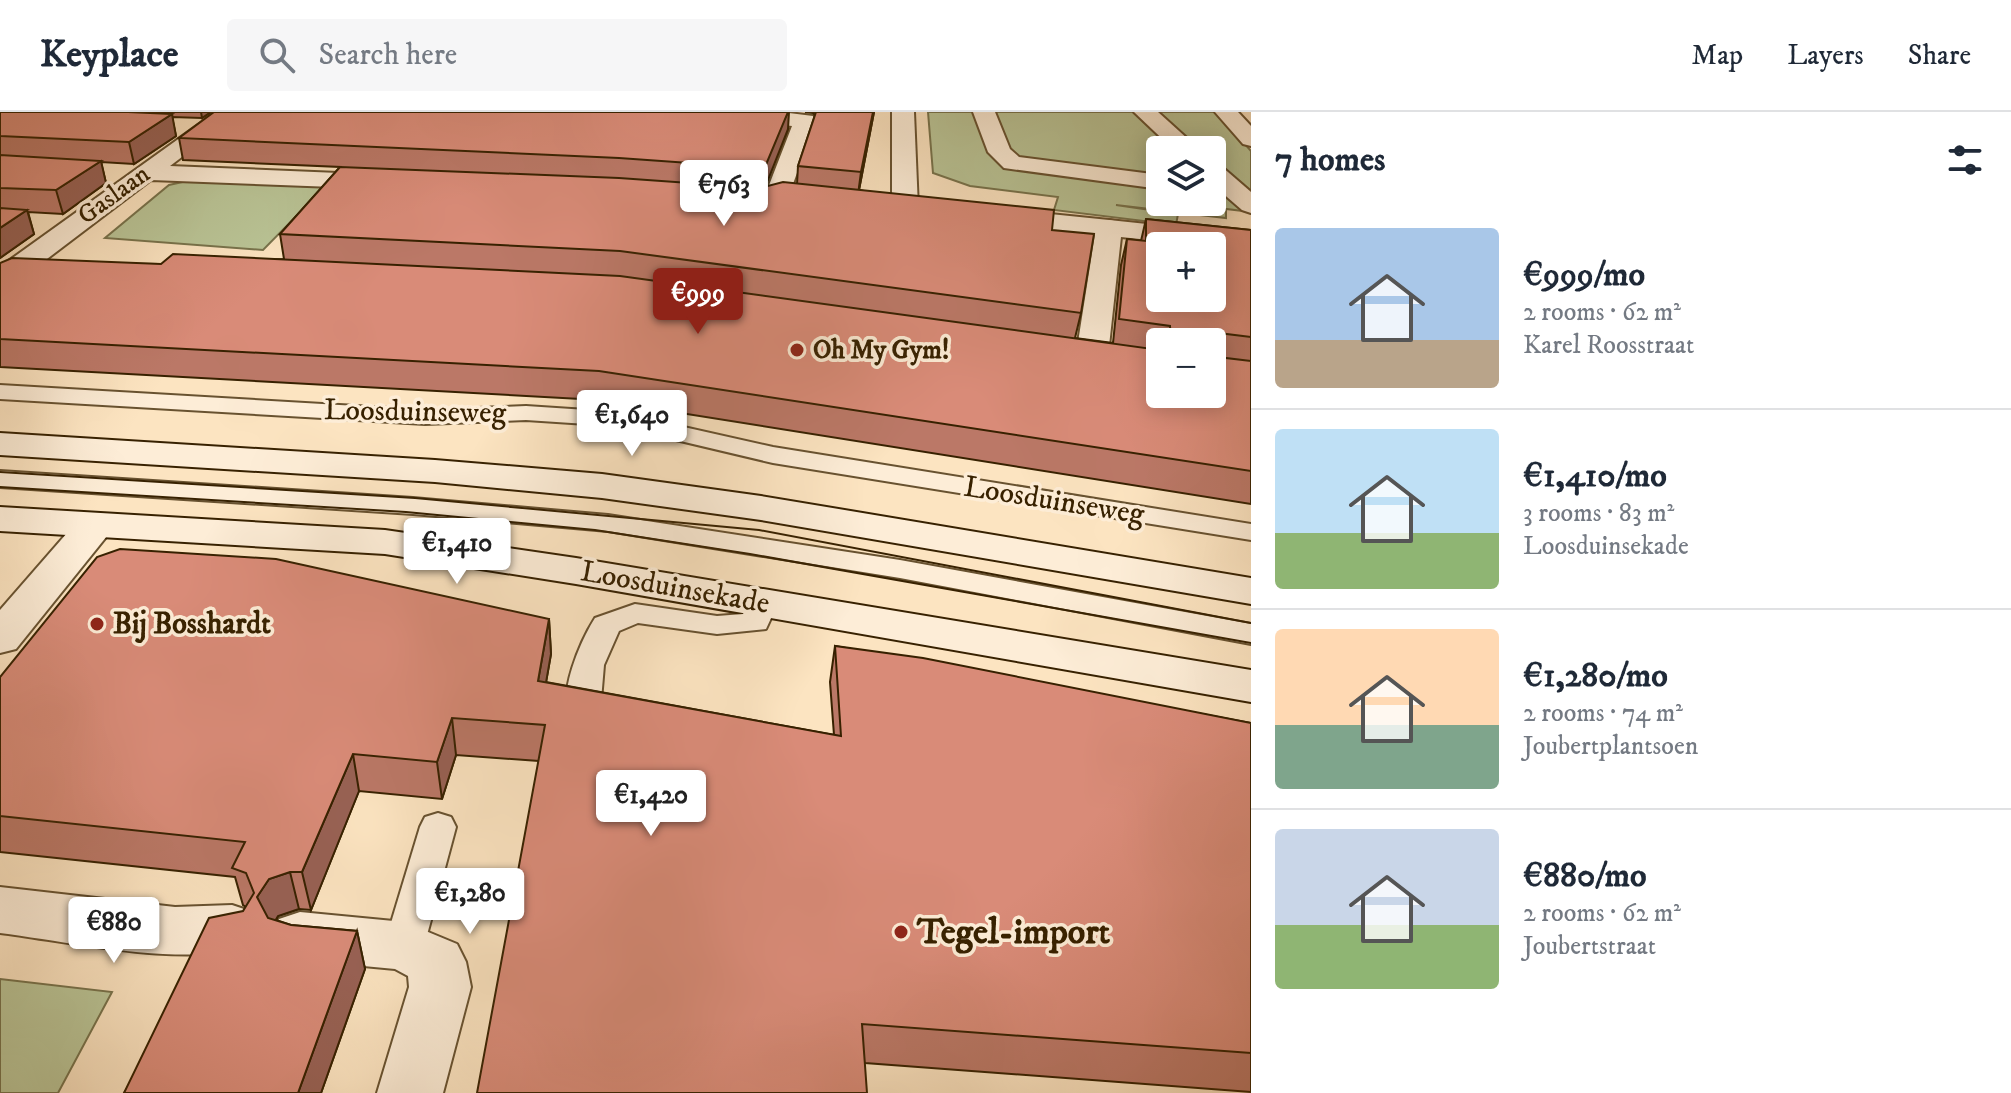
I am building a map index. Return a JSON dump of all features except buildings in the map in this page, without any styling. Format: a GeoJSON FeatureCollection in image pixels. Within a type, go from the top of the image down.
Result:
{"type":"FeatureCollection","features":[{"type":"Feature","properties":{"kind":"street","name":"Gaslaan"},"geometry":{"type":"LineString","coordinates":[[0,281],[72,225],[230,112]]}},
{"type":"Feature","properties":{"kind":"street"},"geometry":{"type":"LineString","coordinates":[[712,198],[759,202],[787,199],[805,121],[800,115],[716,112]]}},
{"type":"Feature","properties":{"kind":"street"},"geometry":{"type":"LineString","coordinates":[[1145,112],[1173,136]]}},
{"type":"Feature","properties":{"kind":"street"},"geometry":{"type":"LineString","coordinates":[[1226,112],[1251,139]]}},
{"type":"Feature","properties":{"kind":"street"},"geometry":{"type":"LineString","coordinates":[[905,208],[902,118],[930,124]]}},
{"type":"Feature","properties":{"kind":"street"},"geometry":{"type":"LineString","coordinates":[[979,121],[1000,152],[1012,163],[1146,180]]}},
{"type":"Feature","properties":{"kind":"street"},"geometry":{"type":"LineString","coordinates":[[1195,136],[1199,125]]}},
{"type":"Feature","properties":{"kind":"street"},"geometry":{"type":"LineString","coordinates":[[179,126],[208,128]]}},
{"type":"Feature","properties":{"kind":"street"},"geometry":{"type":"LineString","coordinates":[[110,173],[412,183]]}},
{"type":"Feature","properties":{"kind":"street"},"geometry":{"type":"LineString","coordinates":[[1226,191],[1250,224]]}},
{"type":"Feature","properties":{"kind":"street"},"geometry":{"type":"LineString","coordinates":[[876,206],[936,211]]}},
{"type":"Feature","properties":{"kind":"street"},"geometry":{"type":"LineString","coordinates":[[968,214],[1101,227],[1250,224]]}},
{"type":"Feature","properties":{"kind":"street"},"geometry":{"type":"LineString","coordinates":[[29,222],[72,225]]}},
{"type":"Feature","properties":{"kind":"street"},"geometry":{"type":"LineString","coordinates":[[1062,351],[1106,357],[1101,227]]}},
{"type":"Feature","properties":{"kind":"street"},"geometry":{"type":"LineString","coordinates":[[29,259],[75,261]]}},
{"type":"Feature","properties":{"kind":"street","name":"Loosduinseweg"},"geometry":{"type":"LineString","coordinates":[[0,444],[435,471],[602,486],[761,508],[1251,591]]}},
{"type":"Feature","properties":{"kind":"street","name":"Loosduinsekade"},"geometry":{"type":"LineString","coordinates":[[0,519],[385,542],[1251,686]]}},
{"type":"Feature","properties":{"kind":"street"},"geometry":{"type":"LineString","coordinates":[[0,639],[95,526]]}},
{"type":"Feature","properties":{"kind":"street"},"geometry":{"type":"LineString","coordinates":[[0,910],[175,931],[232,929]]}},
{"type":"Feature","properties":{"kind":"street"},"geometry":{"type":"LineString","coordinates":[[300,936],[404,946],[436,962],[440,987],[410,1093]]}},
{"type":"Feature","properties":{"kind":"lane","name":"Loosduinseweg"},"geometry":{"type":"LineString","coordinates":[[0,392],[425,417],[526,413],[617,419],[773,455],[1251,532]]}},
{"type":"Feature","properties":{"kind":"lane"},"geometry":{"type":"LineString","coordinates":[[0,479],[413,506],[608,523],[900,569],[1251,634]]}},
{"type":"Feature","properties":{"kind":"lane"},"geometry":{"type":"LineString","coordinates":[[583,712],[588,665],[606,625],[635,613],[717,625],[755,622],[763,603]]}},
{"type":"Feature","properties":{"kind":"lane"},"geometry":{"type":"LineString","coordinates":[[404,946],[438,827]]}},
{"type":"Feature","properties":{"kind":"green space"},"geometry":{"type":"Polygon","coordinates":[[[928,112],[1217,112],[1251,151],[1251,212],[1226,209],[1226,136],[1146,136],[1146,209],[1116,205],[1146,209],[1146,216],[1178,216],[1176,225],[1054,210],[1058,197],[970,186],[933,173],[928,112]]]}},
{"type":"Feature","properties":{"kind":"green space"},"geometry":{"type":"Polygon","coordinates":[[[187,181],[325,187],[263,250],[105,238],[169,185],[187,181]]]}},
{"type":"Feature","properties":{"kind":"green space"},"geometry":{"type":"Polygon","coordinates":[[[0,979],[112,992],[58,1093],[0,1093],[0,979]]]}},
{"type":"Feature","properties":{"kind":"tram line"},"geometry":{"type":"LineString","coordinates":[[0,472],[415,498],[759,530],[1251,623]]}},
{"type":"Feature","properties":{"kind":"tram line"},"geometry":{"type":"LineString","coordinates":[[0,487],[406,512],[595,530],[750,554],[1251,643]]}},
{"type":"Feature","properties":{"kind":"place","name":"Oh My Gym!"},"geometry":{"type":"Point","coordinates":[797,350]}},
{"type":"Feature","properties":{"kind":"place","name":"Bij Bosshardt"},"geometry":{"type":"Point","coordinates":[97,624]}},
{"type":"Feature","properties":{"kind":"place","name":"Tegel-import"},"geometry":{"type":"Point","coordinates":[901,932]}}]}
